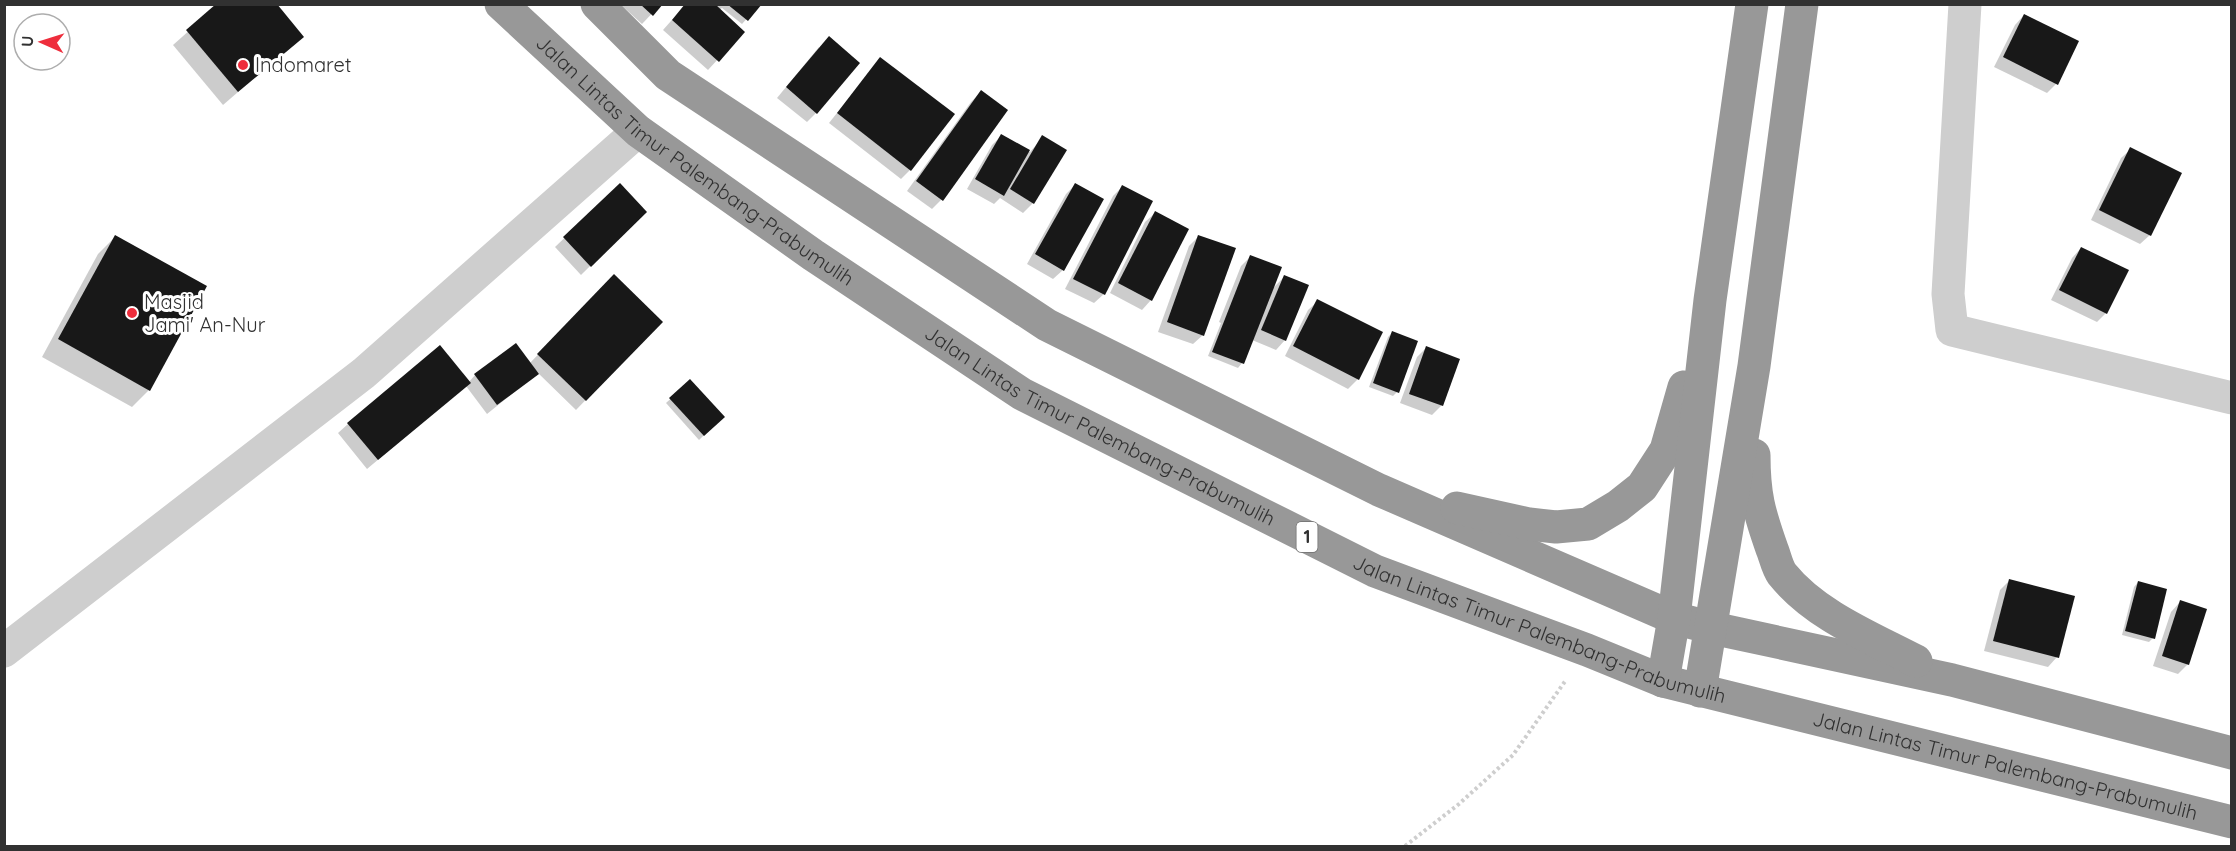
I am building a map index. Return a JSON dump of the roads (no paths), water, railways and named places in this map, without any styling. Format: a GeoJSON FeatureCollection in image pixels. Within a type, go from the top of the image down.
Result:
{"type":"FeatureCollection","features":[{"type":"Feature","properties":{"kind":"highway","name":"Jalan Lintas Timur Palembang-Prabumulih"},"geometry":{"type":"LineString","coordinates":[[501,4],[638,131],[813,255],[1022,394],[1374,571],[1587,650],[1663,681],[2232,822]]}},
{"type":"Feature","properties":{"kind":"highway"},"geometry":{"type":"LineString","coordinates":[[597,4],[668,75],[1047,325],[1379,490],[1674,618],[1952,680],[2232,753]]}},
{"type":"Feature","properties":{"kind":"highway"},"geometry":{"type":"LineString","coordinates":[[1663,681],[1674,618],[1710,300],[1752,4]]}},
{"type":"Feature","properties":{"kind":"highway"},"geometry":{"type":"LineString","coordinates":[[1700,691],[1754,366],[1802,4]]}},
{"type":"Feature","properties":{"kind":"highway"},"geometry":{"type":"LineString","coordinates":[[1379,490],[1529,524],[1556,526],[1588,524],[1618,506],[1642,487],[1665,450],[1710,300]]}},
{"type":"Feature","properties":{"kind":"highway"},"geometry":{"type":"LineString","coordinates":[[1754,366],[1754,485],[1758,508],[1781,573],[1813,604],[1862,633],[1952,680]]}},
{"type":"Feature","properties":{"kind":"street"},"geometry":{"type":"LineString","coordinates":[[1965,4],[1948,294],[1952,330],[2232,398]]}},
{"type":"Feature","properties":{"kind":"street"},"geometry":{"type":"LineString","coordinates":[[4,651],[364,374],[638,131]]}},
{"type":"Feature","properties":{"kind":"place","name":"Indomaret"},"geometry":{"type":"Point","coordinates":[243,65]}},
{"type":"Feature","properties":{"kind":"place","name":"Masjid Jami' An-Nur"},"geometry":{"type":"Point","coordinates":[132,313]}}]}
